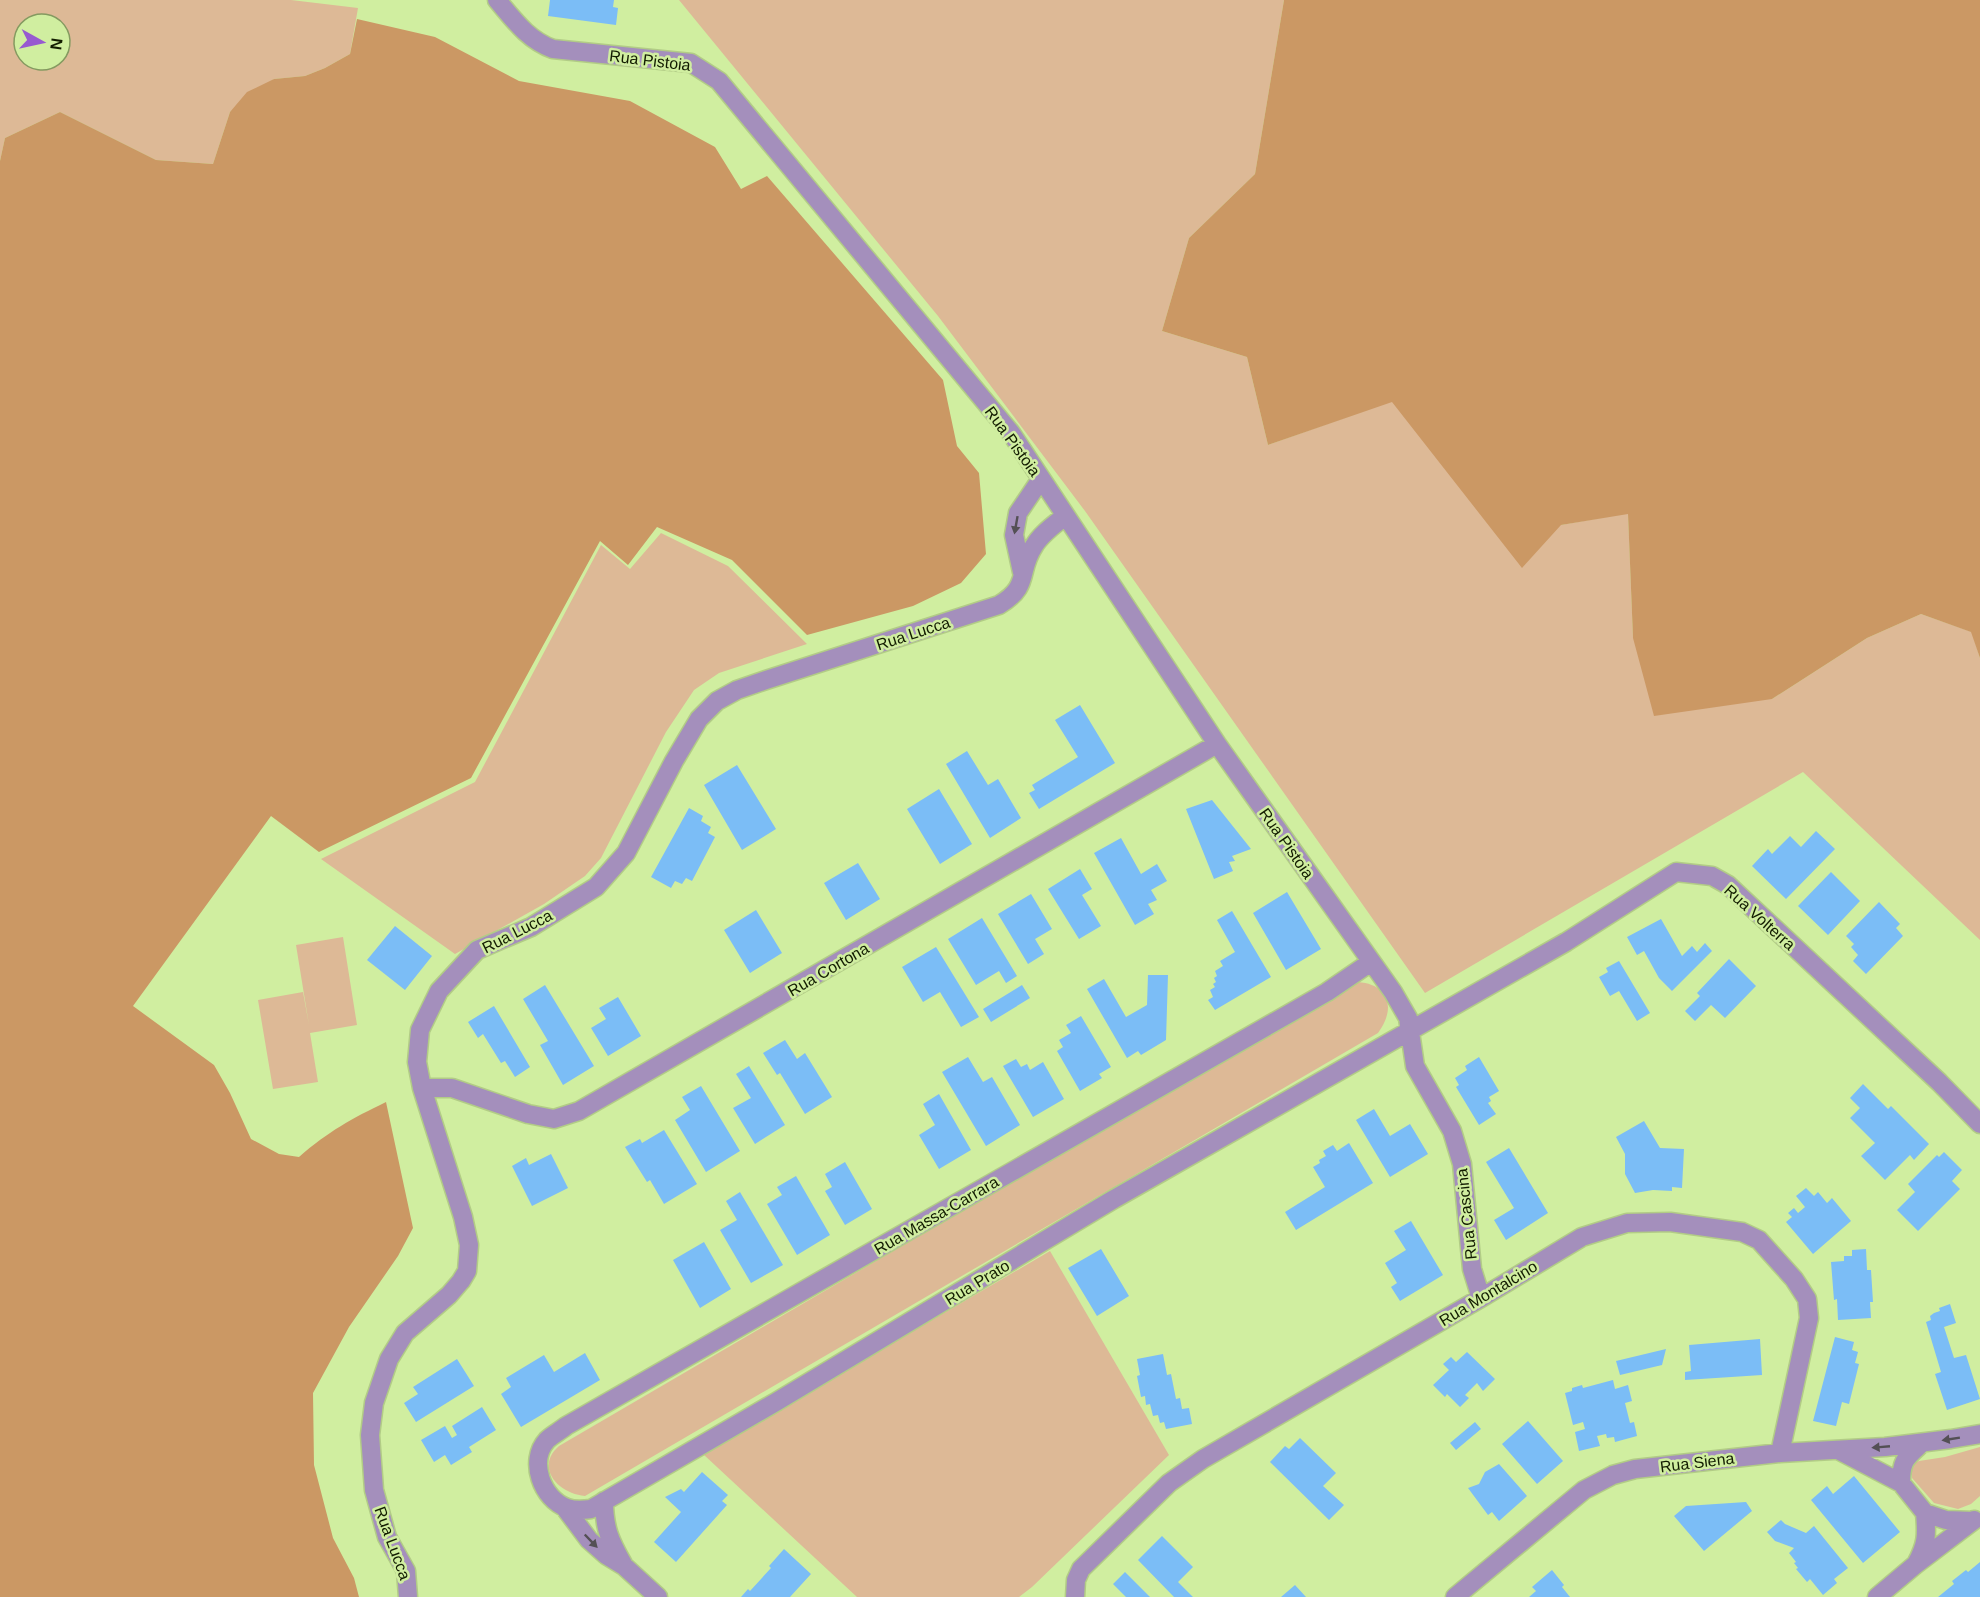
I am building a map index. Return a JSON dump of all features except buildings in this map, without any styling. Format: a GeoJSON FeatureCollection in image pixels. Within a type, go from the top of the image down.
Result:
{"type":"FeatureCollection","features":[{"type":"Feature","properties":{"kind":"street","name":"Rua Pistoia"},"geometry":{"type":"LineString","coordinates":[[497,0],[539,44],[553,49],[691,63],[719,81],[1011,434],[1217,744],[1393,992],[1408,1018],[1410,1032]]}},
{"type":"Feature","properties":{"kind":"street"},"geometry":{"type":"LineString","coordinates":[[1023,576],[1014,535],[1018,513],[1041,479]]}},
{"type":"Feature","properties":{"kind":"street","name":"Rua Lucca"},"geometry":{"type":"LineString","coordinates":[[408,1597],[406,1572],[387,1537],[374,1490],[370,1435],[374,1403],[389,1359],[405,1333],[449,1295],[467,1271],[469,1245],[463,1217],[422,1088],[417,1062],[420,1030],[439,991],[477,950],[531,927],[596,886],[626,853],[674,761],[699,719],[709,708],[737,690],[990,609],[1016,593],[1034,546],[1065,516]]}},
{"type":"Feature","properties":{"kind":"street","name":"Rua Cortona"},"geometry":{"type":"LineString","coordinates":[[422,1088],[452,1088],[528,1114],[554,1119],[579,1111],[1217,744]]}},
{"type":"Feature","properties":{"kind":"street","name":"Rua Volterra"},"geometry":{"type":"LineString","coordinates":[[1410,1032],[1462,999],[1566,942],[1676,872],[1692,872],[1712,876],[1728,885],[1940,1082],[1980,1124]]}},
{"type":"Feature","properties":{"kind":"street","name":"Rua Massa-Carrara"},"geometry":{"type":"LineString","coordinates":[[565,1508],[545,1490],[540,1478],[540,1454],[547,1441],[566,1426],[1328,992],[1371,962]]}},
{"type":"Feature","properties":{"kind":"street","name":"Rua Cascina"},"geometry":{"type":"LineString","coordinates":[[1410,1032],[1415,1066],[1452,1131],[1462,1164],[1472,1269],[1481,1298]]}},
{"type":"Feature","properties":{"kind":"street","name":"Rua Prato"},"geometry":{"type":"LineString","coordinates":[[565,1508],[591,1509],[786,1396],[1114,1199],[1410,1032]]}},
{"type":"Feature","properties":{"kind":"street","name":"Rua Montalcino"},"geometry":{"type":"LineString","coordinates":[[1075,1597],[1076,1580],[1081,1569],[1169,1483],[1203,1459],[1582,1237],[1627,1223],[1670,1222],[1742,1232],[1759,1240],[1794,1279],[1807,1299],[1809,1318],[1779,1453]]}},
{"type":"Feature","properties":{"kind":"street","name":"Rua Siena"},"geometry":{"type":"LineString","coordinates":[[1455,1597],[1584,1490],[1613,1475],[1635,1469],[1779,1453],[1840,1451],[1922,1443],[1980,1434]]}},
{"type":"Feature","properties":{"kind":"street"},"geometry":{"type":"LineString","coordinates":[[1901,1483],[1901,1468],[1907,1458],[1922,1443]]}},
{"type":"Feature","properties":{"kind":"street"},"geometry":{"type":"LineString","coordinates":[[1840,1451],[1901,1483],[1925,1513],[1946,1520],[1976,1518]]}},
{"type":"Feature","properties":{"kind":"street"},"geometry":{"type":"LineString","coordinates":[[604,1501],[604,1521],[608,1537],[624,1566]]}},
{"type":"Feature","properties":{"kind":"street"},"geometry":{"type":"LineString","coordinates":[[565,1508],[589,1540],[606,1555],[624,1566],[658,1597]]}},
{"type":"Feature","properties":{"kind":"street"},"geometry":{"type":"LineString","coordinates":[[1915,1565],[1924,1549],[1927,1533],[1925,1513]]}},
{"type":"Feature","properties":{"kind":"street"},"geometry":{"type":"LineString","coordinates":[[1877,1597],[1976,1518]]}},
{"type":"Feature","properties":{"kind":"shaded area"},"geometry":{"type":"Polygon","coordinates":[[[0,0],[291,0],[358,8],[350,54],[305,76],[274,79],[230,112],[213,164],[156,160],[60,112],[5,138],[0,161],[0,0]]]}},
{"type":"Feature","properties":{"kind":"shaded area"},"geometry":{"type":"Polygon","coordinates":[[[679,0],[1284,0],[1255,174],[1189,238],[1162,331],[1247,357],[1268,445],[1392,401],[1561,525],[1628,513],[1633,638],[1772,699],[1867,638],[1921,614],[1972,632],[1980,658],[1980,940],[1803,772],[1425,993],[1085,511],[938,316],[679,0]]]}},
{"type":"Feature","properties":{"kind":"shaded area"},"geometry":{"type":"Polygon","coordinates":[[[1284,0],[1980,0],[1980,658],[1971,632],[1921,614],[1867,638],[1772,699],[1654,716],[1633,638],[1628,514],[1561,525],[1522,568],[1392,402],[1268,445],[1247,357],[1162,331],[1189,238],[1255,174],[1284,0]]]}},
{"type":"Feature","properties":{"kind":"shaded area"},"geometry":{"type":"Polygon","coordinates":[[[357,19],[435,37],[519,81],[630,101],[715,147],[741,189],[767,176],[943,380],[957,446],[979,473],[986,554],[961,583],[913,606],[807,635],[732,560],[657,527],[628,565],[600,541],[471,778],[319,852],[271,816],[133,1006],[214,1065],[251,1139],[279,1154],[299,1157],[341,1126],[386,1102],[413,1228],[398,1256],[349,1327],[313,1393],[314,1465],[333,1538],[354,1578],[359,1597],[0,1597],[0,161],[5,138],[60,112],[156,160],[213,164],[230,112],[247,92],[274,79],[305,76],[350,54],[357,19]]]}},
{"type":"Feature","properties":{"kind":"shaded area"},"geometry":{"type":"Polygon","coordinates":[[[661,533],[728,566],[807,644],[719,673],[694,690],[666,732],[601,858],[585,876],[544,904],[455,954],[321,859],[475,782],[601,545],[630,569],[661,533]]]}},
{"type":"Feature","properties":{"kind":"shaded area"},"geometry":{"type":"Polygon","coordinates":[[[343,937],[357,1025],[310,1033],[318,1082],[273,1089],[258,1000],[303,992],[309,1025],[296,945],[343,937]]]}},
{"type":"Feature","properties":{"kind":"shaded area"},"geometry":{"type":"Polygon","coordinates":[[[1354,982],[1374,986],[1386,997],[1387,1014],[1378,1033],[585,1496],[566,1490],[553,1478],[549,1471],[549,1463],[552,1454],[559,1446],[1354,982]]]}},
{"type":"Feature","properties":{"kind":"shaded area"},"geometry":{"type":"Polygon","coordinates":[[[1050,1251],[1169,1455],[1019,1597],[857,1597],[703,1454],[1050,1251]]]}},
{"type":"Feature","properties":{"kind":"shaded area"},"geometry":{"type":"Polygon","coordinates":[[[1980,1447],[1980,1496],[1971,1504],[1958,1509],[1934,1503],[1912,1478],[1912,1470],[1915,1463],[1919,1461],[1945,1457],[1980,1447]]]}}]}
